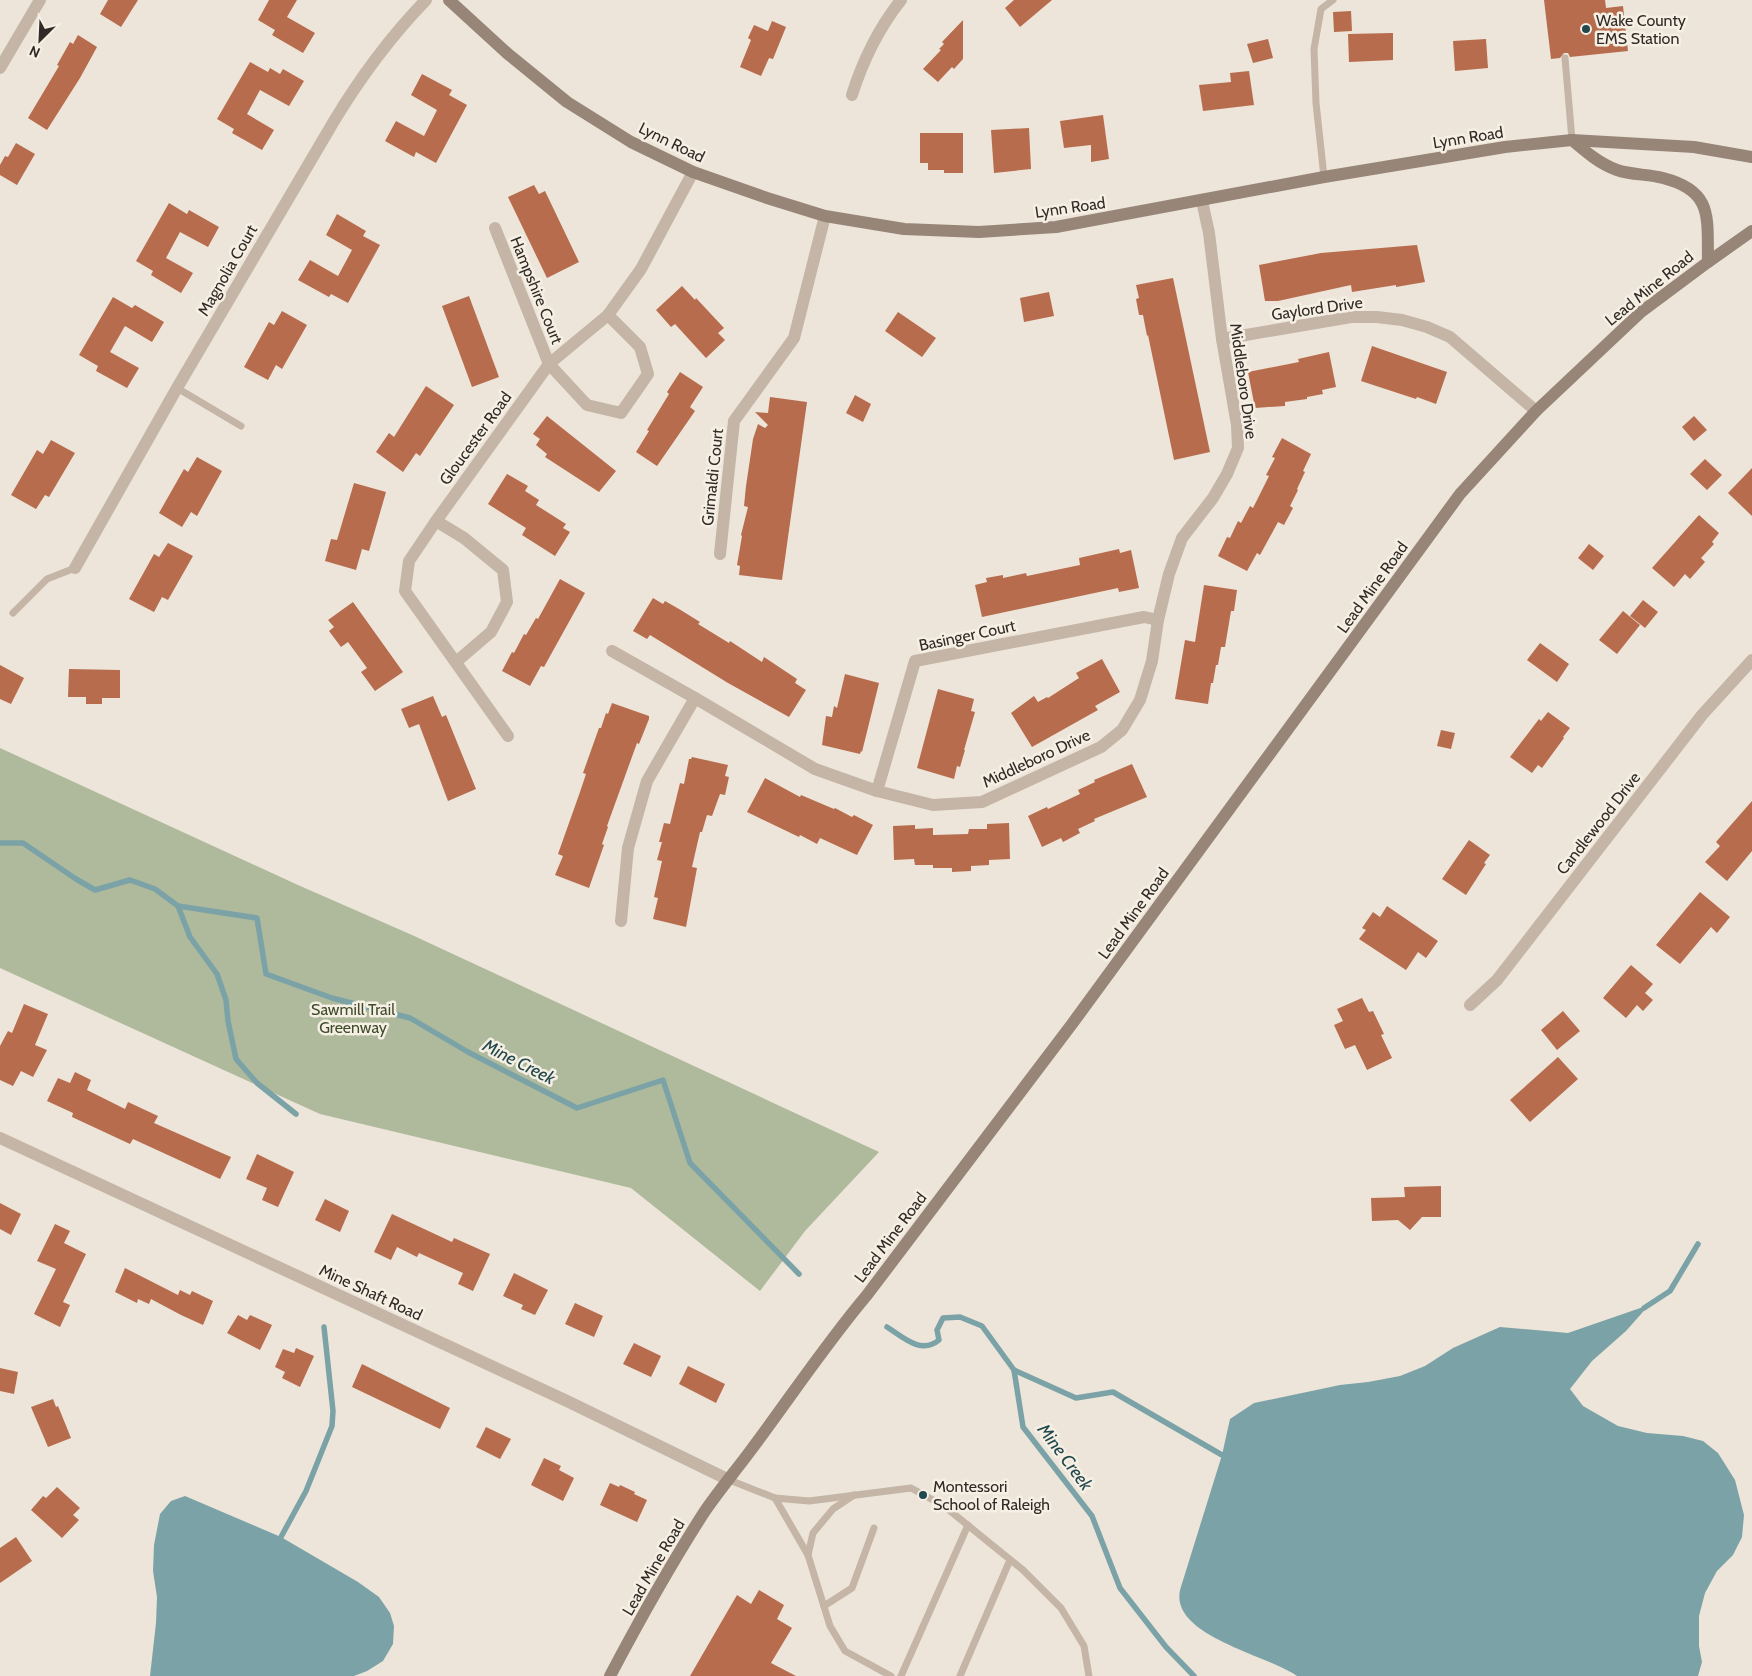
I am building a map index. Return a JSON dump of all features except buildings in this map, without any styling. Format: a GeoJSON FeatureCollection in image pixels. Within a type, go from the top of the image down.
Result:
{"type":"FeatureCollection","features":[{"type":"Feature","properties":{"kind":"main road","name":"Lynn Road"},"geometry":{"type":"LineString","coordinates":[[449,0],[508,54],[567,102],[631,142],[692,172],[825,216],[904,229],[979,232],[1056,228],[1324,177],[1505,147],[1572,140],[1694,147],[1752,156]]}},
{"type":"Feature","properties":{"kind":"main road"},"geometry":{"type":"LineString","coordinates":[[1572,140],[1599,162],[1618,171],[1663,178],[1684,186],[1697,194],[1704,208],[1708,224],[1708,262]]}},
{"type":"Feature","properties":{"kind":"main road","name":"Lead Mine Road"},"geometry":{"type":"LineString","coordinates":[[610,1676],[648,1605],[702,1515],[727,1479],[748,1454],[843,1323],[867,1295],[1072,1024],[1460,494],[1536,411],[1641,312],[1752,231]]}},
{"type":"Feature","properties":{"kind":"street"},"geometry":{"type":"LineString","coordinates":[[0,68],[40,0]]}},
{"type":"Feature","properties":{"kind":"street","name":"Magnolia Court"},"geometry":{"type":"LineString","coordinates":[[75,568],[177,388],[357,83],[388,42],[426,0]]}},
{"type":"Feature","properties":{"kind":"street"},"geometry":{"type":"LineString","coordinates":[[852,95],[862,63],[876,36],[901,0]]}},
{"type":"Feature","properties":{"kind":"street","name":"Gloucester Road"},"geometry":{"type":"LineString","coordinates":[[508,736],[405,591],[409,561],[436,520],[548,364],[608,315],[641,269],[692,172]]}},
{"type":"Feature","properties":{"kind":"street","name":"Middleboro Drive"},"geometry":{"type":"LineString","coordinates":[[612,651],[815,769],[877,791],[933,804],[982,802],[1101,747],[1122,730],[1140,700],[1152,660],[1158,620],[1169,574],[1182,538],[1213,498],[1227,474],[1238,448],[1237,425],[1222,339],[1202,201]]}},
{"type":"Feature","properties":{"kind":"street","name":"Grimaldi Court"},"geometry":{"type":"LineString","coordinates":[[720,554],[734,422],[794,338],[825,216]]}},
{"type":"Feature","properties":{"kind":"street","name":"Hampshire Court"},"geometry":{"type":"LineString","coordinates":[[494,228],[548,364]]}},
{"type":"Feature","properties":{"kind":"street"},"geometry":{"type":"LineString","coordinates":[[548,364],[587,405],[621,413],[648,374],[640,347],[608,315]]}},
{"type":"Feature","properties":{"kind":"street","name":"Gaylord Drive"},"geometry":{"type":"LineString","coordinates":[[1222,339],[1351,317],[1377,317],[1414,323],[1450,337],[1536,411]]}},
{"type":"Feature","properties":{"kind":"street"},"geometry":{"type":"LineString","coordinates":[[436,520],[464,538],[503,570],[507,602],[491,632],[456,662]]}},
{"type":"Feature","properties":{"kind":"street","name":"Basinger Court"},"geometry":{"type":"LineString","coordinates":[[877,791],[916,661],[1144,617],[1158,620]]}},
{"type":"Feature","properties":{"kind":"street","name":"Candlewood Drive"},"geometry":{"type":"LineString","coordinates":[[1470,1005],[1497,980],[1702,715],[1752,660]]}},
{"type":"Feature","properties":{"kind":"street"},"geometry":{"type":"LineString","coordinates":[[621,921],[628,848],[647,781],[694,698]]}},
{"type":"Feature","properties":{"kind":"street","name":"Mine Shaft Road"},"geometry":{"type":"LineString","coordinates":[[0,1138],[567,1401],[727,1479]]}},
{"type":"Feature","properties":{"kind":"lane"},"geometry":{"type":"LineString","coordinates":[[1324,177],[1316,103],[1314,49],[1321,9],[1333,0]]}},
{"type":"Feature","properties":{"kind":"lane"},"geometry":{"type":"LineString","coordinates":[[1565,58],[1572,140]]}},
{"type":"Feature","properties":{"kind":"lane"},"geometry":{"type":"LineString","coordinates":[[177,388],[241,426]]}},
{"type":"Feature","properties":{"kind":"lane"},"geometry":{"type":"LineString","coordinates":[[14,613],[47,580],[75,568]]}},
{"type":"Feature","properties":{"kind":"lane"},"geometry":{"type":"LineString","coordinates":[[727,1479],[775,1498],[809,1501],[911,1488],[944,1506],[968,1525],[1010,1560],[1061,1608],[1084,1646],[1089,1676]]}},
{"type":"Feature","properties":{"kind":"lane"},"geometry":{"type":"LineString","coordinates":[[808,1555],[812,1533],[833,1508],[856,1494]]}},
{"type":"Feature","properties":{"kind":"lane"},"geometry":{"type":"LineString","coordinates":[[775,1498],[808,1555],[830,1626],[845,1651],[891,1676]]}},
{"type":"Feature","properties":{"kind":"lane"},"geometry":{"type":"LineString","coordinates":[[902,1676],[968,1525]]}},
{"type":"Feature","properties":{"kind":"lane"},"geometry":{"type":"LineString","coordinates":[[824,1606],[852,1588],[874,1528]]}},
{"type":"Feature","properties":{"kind":"lane"},"geometry":{"type":"LineString","coordinates":[[960,1676],[1010,1560]]}},
{"type":"Feature","properties":{"kind":"green space","name":"Sawmill Trail Greenway"},"geometry":{"type":"Polygon","coordinates":[[[0,748],[298,885],[412,935],[879,1152],[805,1231],[760,1291],[631,1188],[320,1114],[0,968],[0,748]]]}},
{"type":"Feature","properties":{"kind":"water"},"geometry":{"type":"Polygon","coordinates":[[[1649,1305],[1626,1331],[1592,1361],[1570,1389],[1583,1406],[1618,1426],[1647,1433],[1683,1436],[1703,1441],[1718,1453],[1735,1480],[1744,1515],[1742,1537],[1733,1555],[1717,1571],[1705,1593],[1699,1616],[1699,1646],[1702,1662],[1698,1676],[1297,1676],[1224,1642],[1205,1632],[1190,1620],[1181,1606],[1180,1590],[1222,1455],[1230,1419],[1254,1403],[1340,1385],[1400,1376],[1425,1366],[1453,1348],[1500,1327],[1568,1333],[1649,1305]]]}},
{"type":"Feature","properties":{"kind":"water"},"geometry":{"type":"Polygon","coordinates":[[[185,1496],[281,1537],[358,1582],[379,1597],[390,1613],[394,1626],[393,1644],[383,1661],[367,1671],[354,1676],[150,1676],[157,1597],[153,1571],[154,1545],[160,1514],[171,1501],[185,1496]]]}},
{"type":"Feature","properties":{"kind":"waterway"},"geometry":{"type":"LineString","coordinates":[[0,843],[23,843],[95,890],[130,880],[155,889],[178,906],[190,937],[217,974],[226,1000],[228,1021],[236,1059],[257,1083],[296,1114]]}},
{"type":"Feature","properties":{"kind":"waterway","name":"Mine Creek"},"geometry":{"type":"LineString","coordinates":[[178,906],[257,918],[266,974],[332,998],[410,1018],[468,1052],[577,1108],[663,1080],[690,1163],[799,1274]]}},
{"type":"Feature","properties":{"kind":"waterway"},"geometry":{"type":"LineString","coordinates":[[1644,1308],[1670,1291],[1698,1244]]}},
{"type":"Feature","properties":{"kind":"waterway","name":"Mine Creek"},"geometry":{"type":"LineString","coordinates":[[887,1327],[912,1343],[926,1346],[939,1340],[937,1330],[943,1318],[960,1317],[982,1326],[1014,1370],[1023,1427],[1092,1516],[1120,1588],[1166,1647],[1194,1676]]}},
{"type":"Feature","properties":{"kind":"waterway"},"geometry":{"type":"LineString","coordinates":[[281,1537],[306,1491],[332,1426],[333,1411],[324,1327]]}},
{"type":"Feature","properties":{"kind":"waterway"},"geometry":{"type":"LineString","coordinates":[[1014,1370],[1076,1398],[1113,1392],[1222,1455],[1228,1454]]}},
{"type":"Feature","properties":{"kind":"place","name":"Wake County EMS Station"},"geometry":{"type":"Point","coordinates":[1586,29]}},
{"type":"Feature","properties":{"kind":"place","name":"Montessori School of Raleigh"},"geometry":{"type":"Point","coordinates":[923,1495]}}]}
